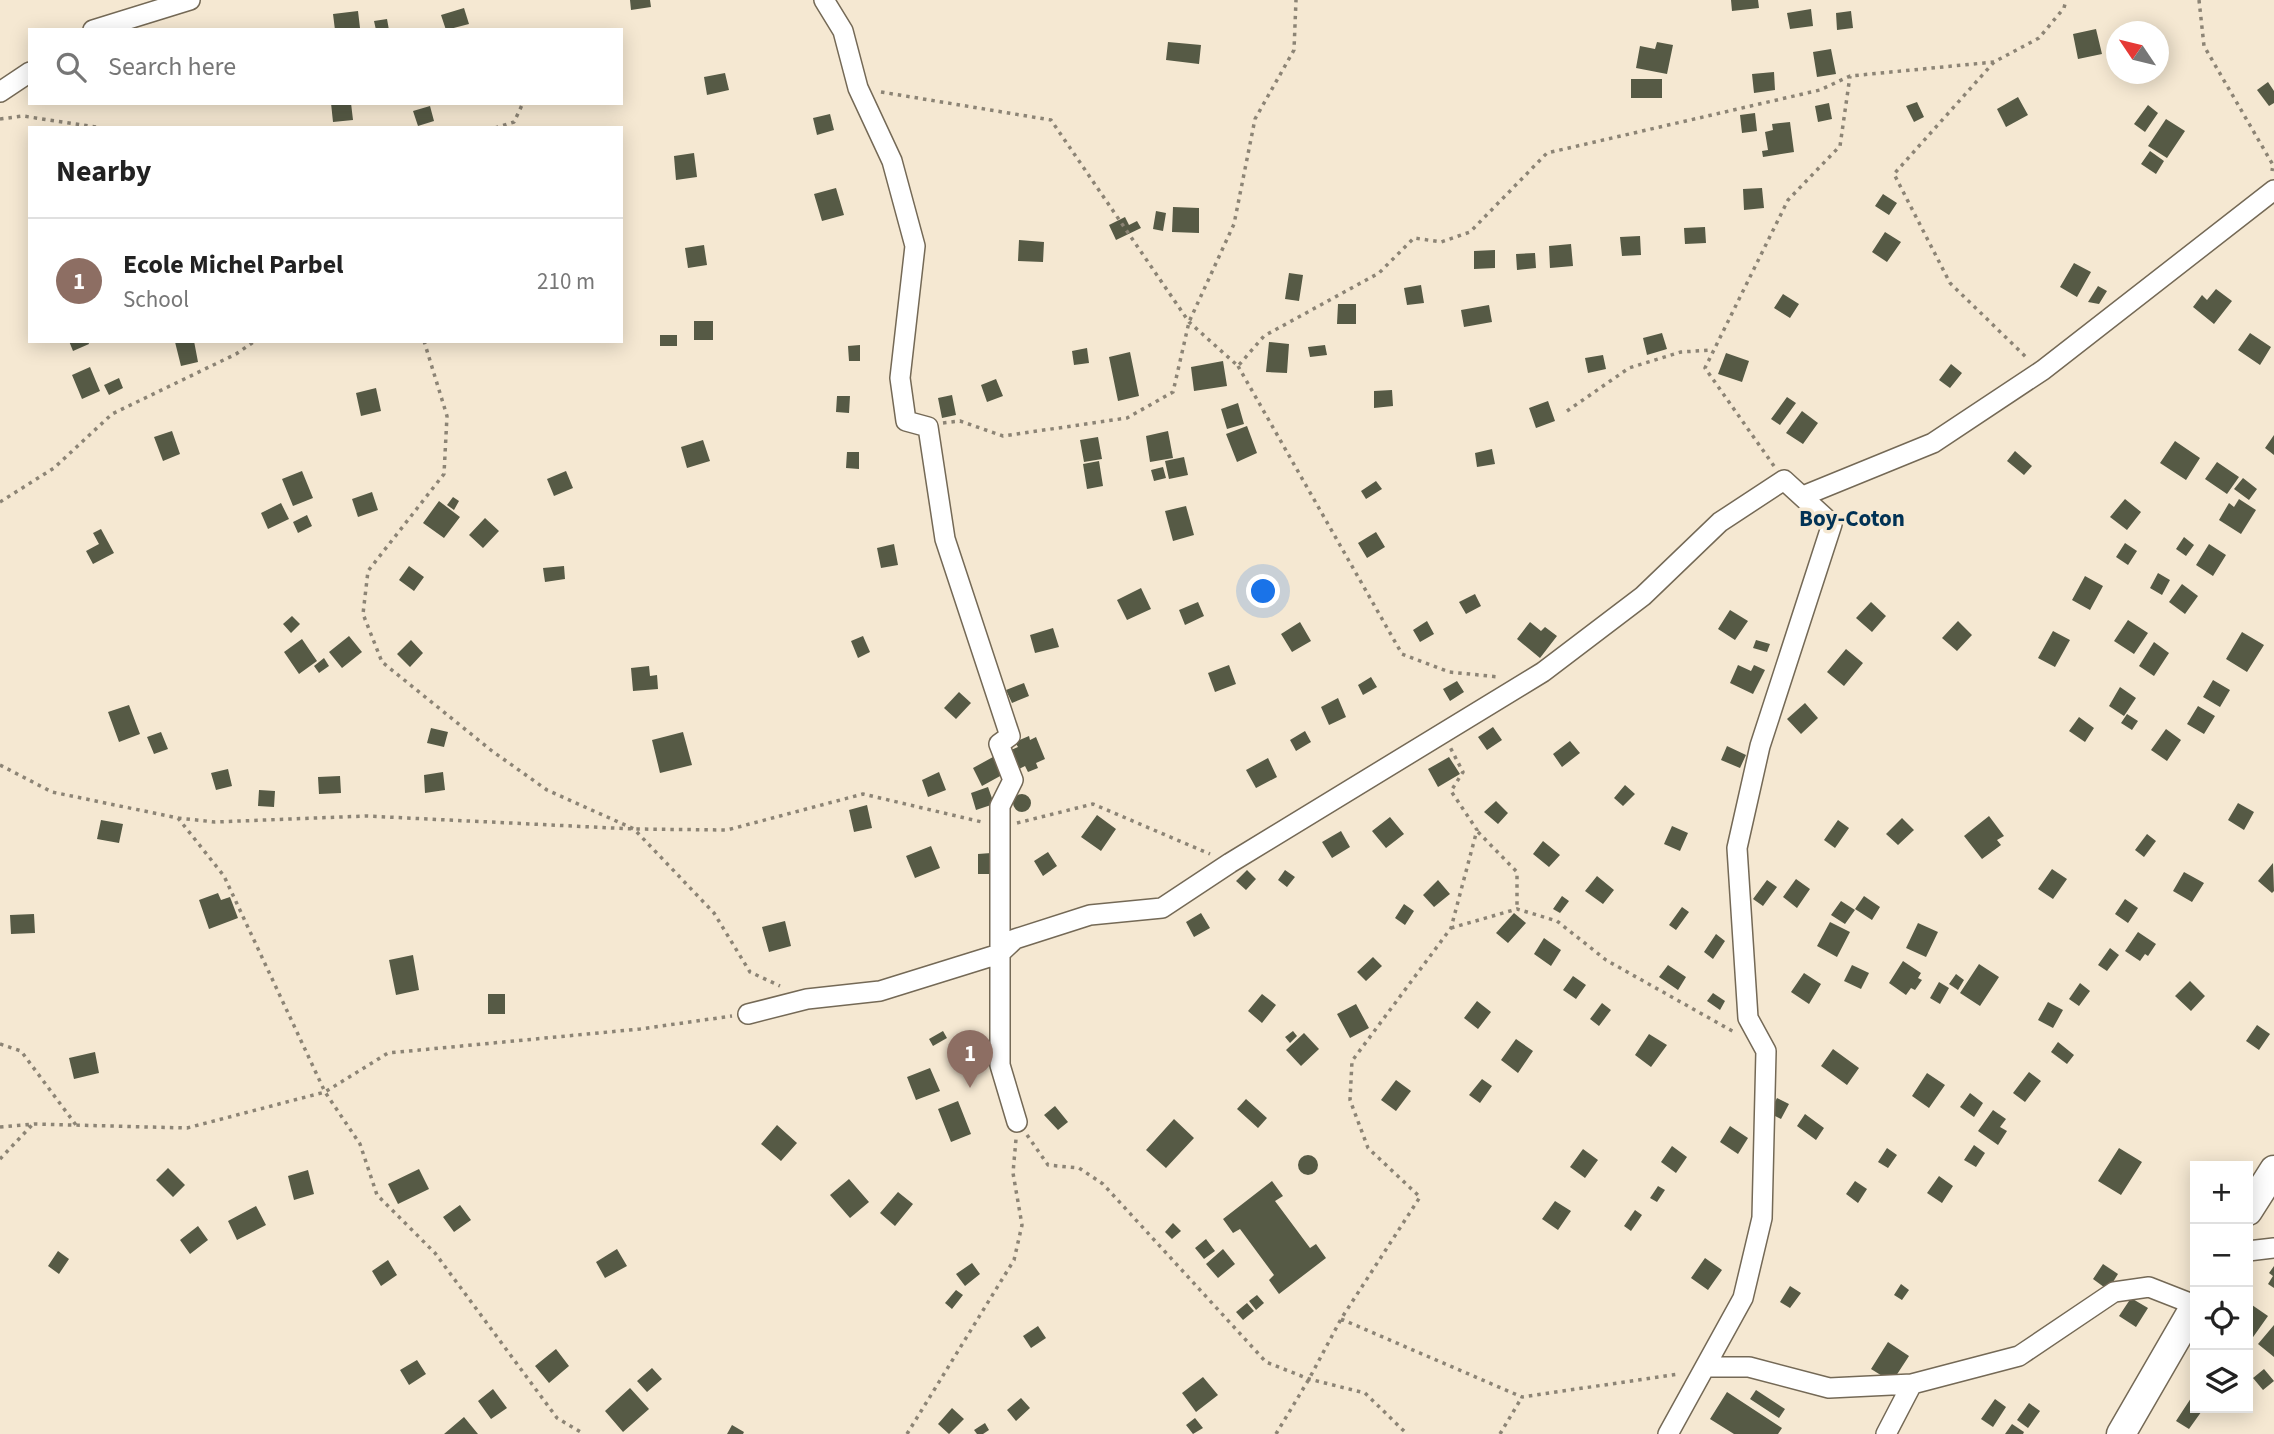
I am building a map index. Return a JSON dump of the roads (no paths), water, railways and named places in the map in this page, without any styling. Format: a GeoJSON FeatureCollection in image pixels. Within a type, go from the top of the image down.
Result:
{"type":"FeatureCollection","features":[{"type":"Feature","properties":{"kind":"street"},"geometry":{"type":"LineString","coordinates":[[99,28],[190,0]]}},
{"type":"Feature","properties":{"kind":"street"},"geometry":{"type":"LineString","coordinates":[[824,0],[844,31],[858,88],[892,161],[915,246],[900,378],[906,421],[928,427],[945,539],[1010,736],[999,744],[1013,780],[1000,806],[1000,1065],[1017,1122]]}},
{"type":"Feature","properties":{"kind":"street"},"geometry":{"type":"LineString","coordinates":[[0,92],[28,73]]}},
{"type":"Feature","properties":{"kind":"street"},"geometry":{"type":"LineString","coordinates":[[1803,496],[1933,443],[2043,370],[2271,192]]}},
{"type":"Feature","properties":{"kind":"street"},"geometry":{"type":"LineString","coordinates":[[748,1014],[807,999],[880,991],[999,954],[1015,939],[1090,915],[1162,908],[1230,863],[1543,672],[1643,596],[1720,522],[1784,480],[1832,524],[1759,746],[1737,848],[1748,1018],[1766,1051],[1762,1218],[1744,1298],[1668,1434]]}},
{"type":"Feature","properties":{"kind":"street"},"geometry":{"type":"LineString","coordinates":[[2253,1203],[2274,1170]]}},
{"type":"Feature","properties":{"kind":"street"},"geometry":{"type":"LineString","coordinates":[[2253,1250],[2274,1248]]}},
{"type":"Feature","properties":{"kind":"street"},"geometry":{"type":"LineString","coordinates":[[1705,1367],[1749,1367],[1829,1388],[1912,1384],[2019,1356],[2114,1292],[2149,1287],[2190,1303]]}},
{"type":"Feature","properties":{"kind":"street"},"geometry":{"type":"LineString","coordinates":[[2121,1434],[2190,1314]]}},
{"type":"Feature","properties":{"kind":"street"},"geometry":{"type":"LineString","coordinates":[[1886,1434],[1912,1384]]}},
{"type":"Feature","properties":{"kind":"place","name":"Ecole Michel Parbel"},"geometry":{"type":"Point","coordinates":[970,1088]}},
{"type":"Feature","properties":{"kind":"district","name":"Boy-Coton"},"geometry":{"type":"Point","coordinates":[1852,518]}}]}
